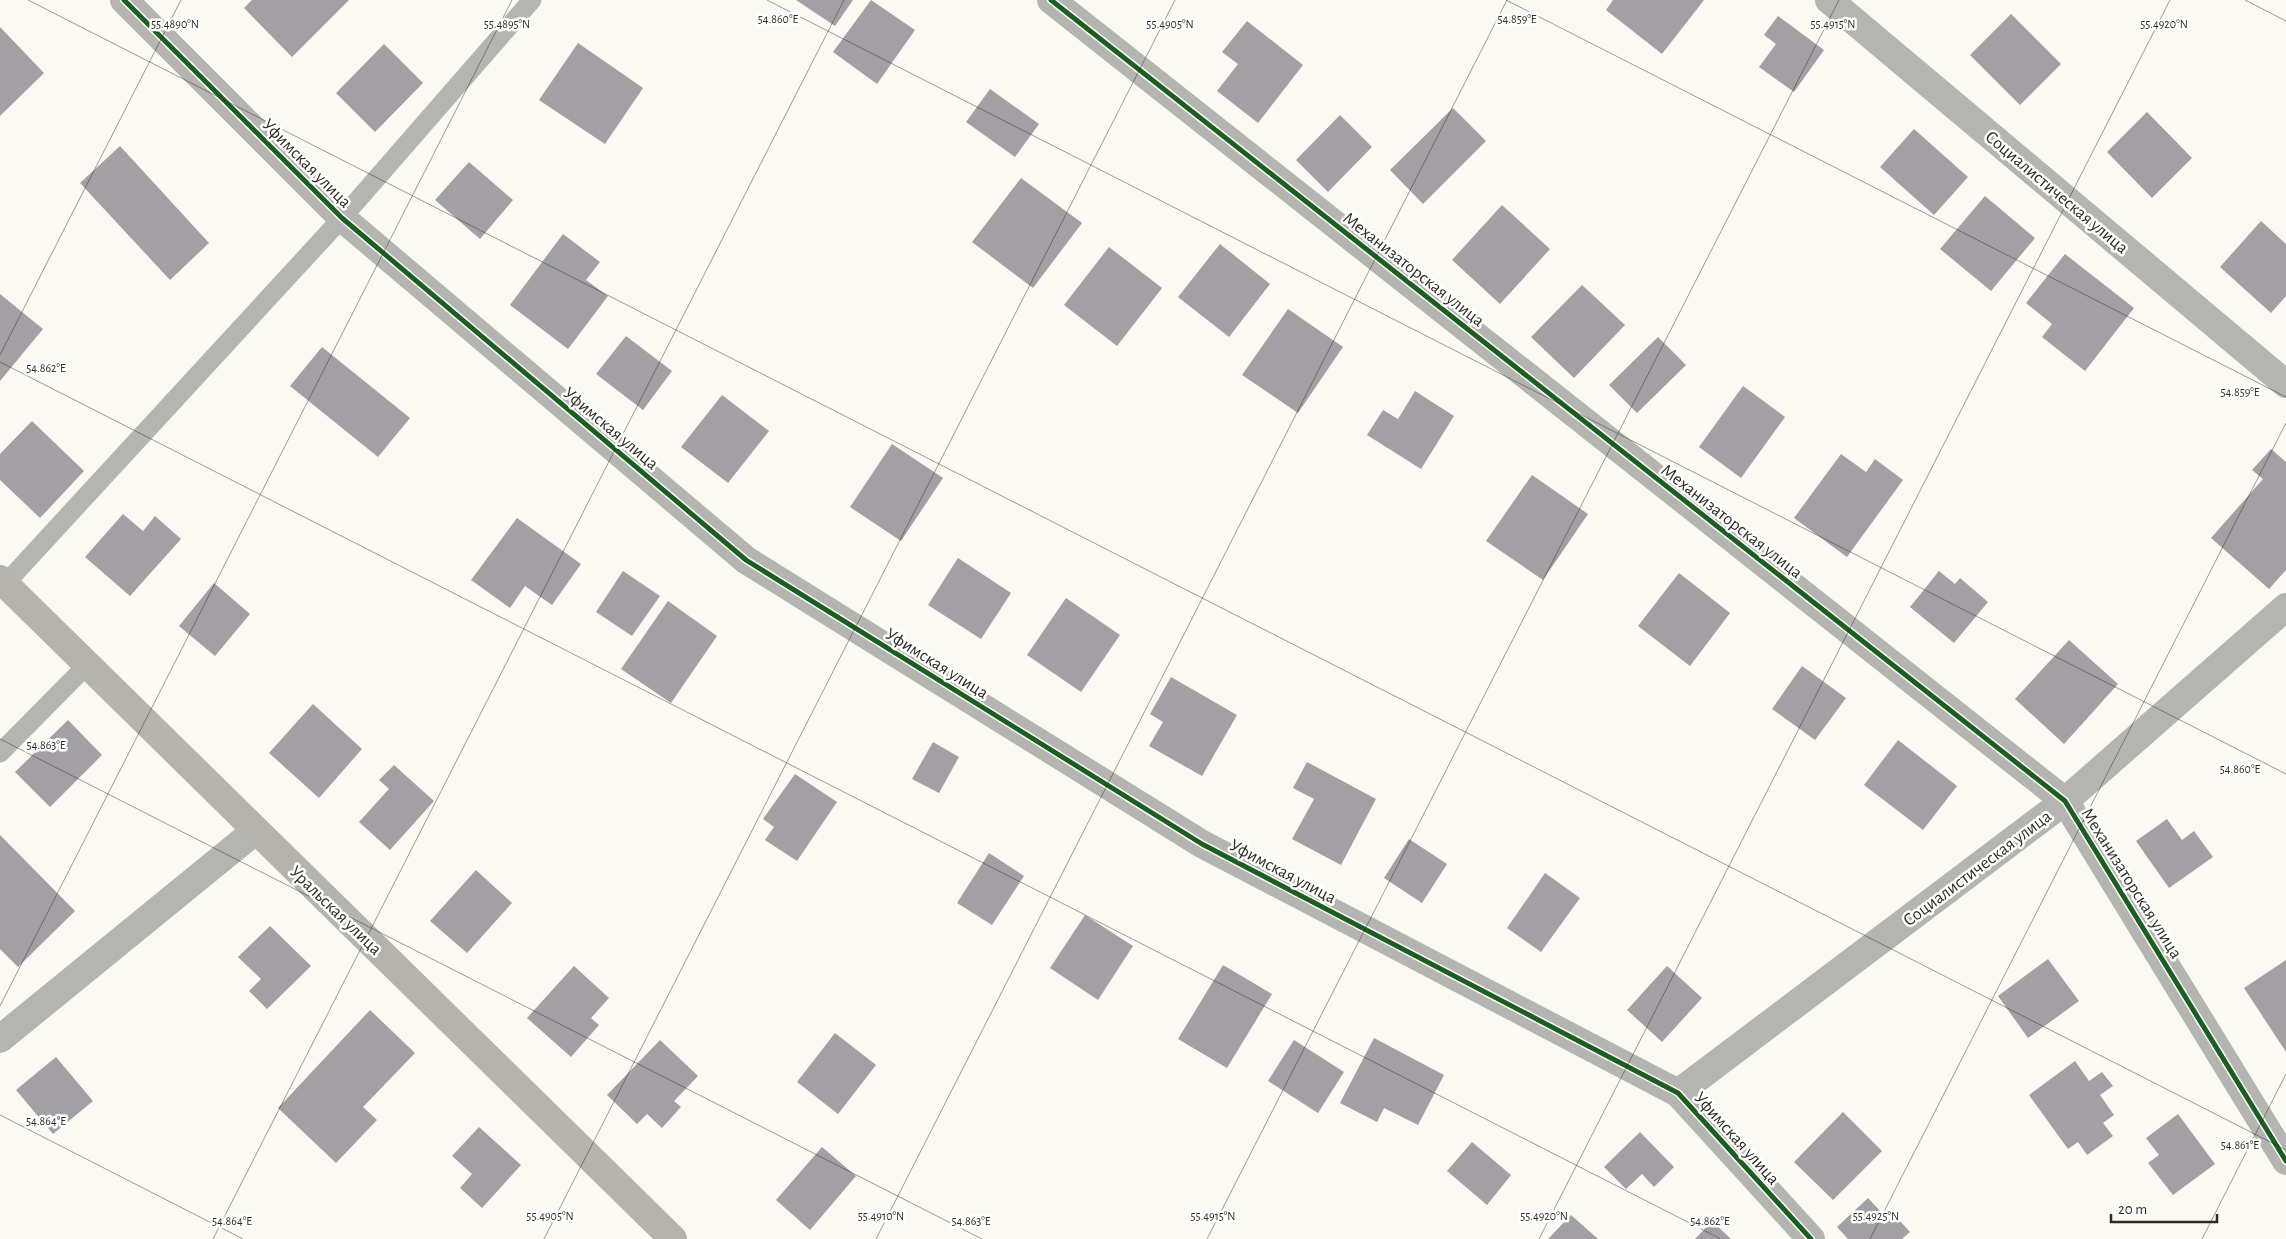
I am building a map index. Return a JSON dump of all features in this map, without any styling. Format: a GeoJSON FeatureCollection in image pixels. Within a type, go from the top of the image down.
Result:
{"type":"FeatureCollection","features":[{"type":"Feature","properties":{"kind":"main road","name":"Уральская улица"},"geometry":{"type":"LineString","coordinates":[[2,582],[88,664],[255,831],[673,1239]]}},
{"type":"Feature","properties":{"kind":"street","name":"Уфимская улица"},"geometry":{"type":"LineString","coordinates":[[124,0],[342,218],[746,560],[1202,844],[1678,1093],[1811,1239]]}},
{"type":"Feature","properties":{"kind":"street","name":"Механизаторская улица"},"geometry":{"type":"LineString","coordinates":[[1051,0],[2065,801],[2286,1160]]}},
{"type":"Feature","properties":{"kind":"street","name":"Социалистическая улица"},"geometry":{"type":"LineString","coordinates":[[1829,0],[2286,384]]}},
{"type":"Feature","properties":{"kind":"street","name":"Социалистическая улица"},"geometry":{"type":"LineString","coordinates":[[1678,1093],[2065,801],[2286,607]]}},
{"type":"Feature","properties":{"kind":"street"},"geometry":{"type":"LineString","coordinates":[[0,1039],[255,831]]}},
{"type":"Feature","properties":{"kind":"lane"},"geometry":{"type":"LineString","coordinates":[[2,582],[342,218],[532,0]]}},
{"type":"Feature","properties":{"kind":"lane"},"geometry":{"type":"LineString","coordinates":[[0,753],[88,664]]}},
{"type":"Feature","properties":{"kind":"building"},"geometry":{"type":"Polygon","coordinates":[[[252,0],[349,0],[292,57],[244,8],[252,0]]]}},
{"type":"Feature","properties":{"kind":"building"},"geometry":{"type":"Polygon","coordinates":[[[796,0],[853,0],[835,26],[796,0]]]}},
{"type":"Feature","properties":{"kind":"building"},"geometry":{"type":"Polygon","coordinates":[[[871,0],[915,30],[877,84],[833,52],[871,0]]]}},
{"type":"Feature","properties":{"kind":"building"},"geometry":{"type":"Polygon","coordinates":[[[1613,0],[1704,0],[1662,54],[1606,10],[1613,0]]]}},
{"type":"Feature","properties":{"kind":"building"},"geometry":{"type":"Polygon","coordinates":[[[2011,14],[2061,64],[2020,105],[1970,55],[2011,14]]]}},
{"type":"Feature","properties":{"kind":"building"},"geometry":{"type":"Polygon","coordinates":[[[1778,16],[1824,50],[1794,92],[1759,67],[1776,44],[1764,35],[1778,16]]]}},
{"type":"Feature","properties":{"kind":"building"},"geometry":{"type":"Polygon","coordinates":[[[1247,21],[1303,65],[1258,123],[1217,91],[1238,64],[1222,52],[1247,21]]]}},
{"type":"Feature","properties":{"kind":"building"},"geometry":{"type":"Polygon","coordinates":[[[0,27],[44,73],[0,116],[0,27]]]}},
{"type":"Feature","properties":{"kind":"building"},"geometry":{"type":"Polygon","coordinates":[[[578,43],[643,88],[605,144],[539,100],[578,43]]]}},
{"type":"Feature","properties":{"kind":"building"},"geometry":{"type":"Polygon","coordinates":[[[384,44],[423,83],[375,132],[336,93],[384,44]]]}},
{"type":"Feature","properties":{"kind":"building"},"geometry":{"type":"Polygon","coordinates":[[[990,89],[1039,124],[1015,157],[966,122],[990,89]]]}},
{"type":"Feature","properties":{"kind":"building"},"geometry":{"type":"Polygon","coordinates":[[[1453,108],[1486,141],[1423,204],[1390,170],[1453,108]]]}},
{"type":"Feature","properties":{"kind":"building"},"geometry":{"type":"Polygon","coordinates":[[[2147,112],[2192,158],[2152,198],[2107,152],[2147,112]]]}},
{"type":"Feature","properties":{"kind":"building"},"geometry":{"type":"Polygon","coordinates":[[[1340,115],[1372,147],[1328,192],[1296,160],[1340,115]]]}},
{"type":"Feature","properties":{"kind":"building"},"geometry":{"type":"Polygon","coordinates":[[[1914,129],[1968,177],[1934,215],[1880,167],[1914,129]]]}},
{"type":"Feature","properties":{"kind":"building"},"geometry":{"type":"Polygon","coordinates":[[[120,146],[209,243],[170,280],[80,183],[120,146]]]}},
{"type":"Feature","properties":{"kind":"building"},"geometry":{"type":"Polygon","coordinates":[[[469,162],[513,200],[480,239],[435,200],[469,162]]]}},
{"type":"Feature","properties":{"kind":"building"},"geometry":{"type":"Polygon","coordinates":[[[1021,178],[1082,223],[1033,288],[972,242],[1021,178]]]}},
{"type":"Feature","properties":{"kind":"building"},"geometry":{"type":"Polygon","coordinates":[[[1985,196],[2035,238],[1991,291],[1940,249],[1985,196]]]}},
{"type":"Feature","properties":{"kind":"building"},"geometry":{"type":"Polygon","coordinates":[[[1502,205],[1550,249],[1500,304],[1452,260],[1502,205]]]}},
{"type":"Feature","properties":{"kind":"building"},"geometry":{"type":"Polygon","coordinates":[[[2261,221],[2286,244],[2286,296],[2271,313],[2220,267],[2261,221]]]}},
{"type":"Feature","properties":{"kind":"building"},"geometry":{"type":"Polygon","coordinates":[[[563,234],[600,262],[586,280],[608,296],[568,349],[510,305],[563,234]]]}},
{"type":"Feature","properties":{"kind":"building"},"geometry":{"type":"Polygon","coordinates":[[[1220,244],[1270,284],[1229,337],[1178,297],[1220,244]]]}},
{"type":"Feature","properties":{"kind":"building"},"geometry":{"type":"Polygon","coordinates":[[[1109,247],[1162,288],[1117,346],[1064,305],[1109,247]]]}},
{"type":"Feature","properties":{"kind":"building"},"geometry":{"type":"Polygon","coordinates":[[[2065,254],[2134,308],[2085,371],[2042,337],[2052,324],[2026,303],[2065,254]]]}},
{"type":"Feature","properties":{"kind":"building"},"geometry":{"type":"Polygon","coordinates":[[[1582,285],[1625,325],[1574,378],[1531,337],[1582,285]]]}},
{"type":"Feature","properties":{"kind":"building"},"geometry":{"type":"Polygon","coordinates":[[[0,294],[43,329],[0,381],[0,294]]]}},
{"type":"Feature","properties":{"kind":"building"},"geometry":{"type":"Polygon","coordinates":[[[1288,309],[1343,347],[1298,413],[1242,375],[1288,309]]]}},
{"type":"Feature","properties":{"kind":"building"},"geometry":{"type":"Polygon","coordinates":[[[626,336],[672,371],[643,410],[596,374],[626,336]]]}},
{"type":"Feature","properties":{"kind":"building"},"geometry":{"type":"Polygon","coordinates":[[[1658,337],[1686,365],[1637,413],[1609,385],[1658,337]]]}},
{"type":"Feature","properties":{"kind":"building"},"geometry":{"type":"Polygon","coordinates":[[[322,347],[410,418],[378,457],[290,386],[322,347]]]}},
{"type":"Feature","properties":{"kind":"building"},"geometry":{"type":"Polygon","coordinates":[[[1743,386],[1785,417],[1741,478],[1699,447],[1743,386]]]}},
{"type":"Feature","properties":{"kind":"building"},"geometry":{"type":"Polygon","coordinates":[[[1415,391],[1454,416],[1421,469],[1367,435],[1383,410],[1398,419],[1415,391]]]}},
{"type":"Feature","properties":{"kind":"building"},"geometry":{"type":"Polygon","coordinates":[[[722,395],[769,431],[728,483],[681,447],[722,395]]]}},
{"type":"Feature","properties":{"kind":"building"},"geometry":{"type":"Polygon","coordinates":[[[32,421],[84,471],[40,518],[0,480],[0,454],[32,421]]]}},
{"type":"Feature","properties":{"kind":"building"},"geometry":{"type":"Polygon","coordinates":[[[892,444],[943,478],[901,541],[850,507],[892,444]]]}},
{"type":"Feature","properties":{"kind":"building"},"geometry":{"type":"Polygon","coordinates":[[[2271,449],[2286,462],[2286,570],[2269,589],[2211,538],[2263,479],[2252,470],[2271,449]]]}},
{"type":"Feature","properties":{"kind":"building"},"geometry":{"type":"Polygon","coordinates":[[[1841,454],[1866,472],[1875,459],[1903,480],[1847,557],[1794,518],[1841,454]]]}},
{"type":"Feature","properties":{"kind":"building"},"geometry":{"type":"Polygon","coordinates":[[[1532,475],[1588,514],[1543,580],[1486,541],[1532,475]]]}},
{"type":"Feature","properties":{"kind":"building"},"geometry":{"type":"Polygon","coordinates":[[[123,514],[143,531],[155,516],[181,539],[130,596],[85,557],[123,514]]]}},
{"type":"Feature","properties":{"kind":"building"},"geometry":{"type":"Polygon","coordinates":[[[517,518],[581,564],[552,605],[525,586],[510,608],[471,580],[517,518]]]}},
{"type":"Feature","properties":{"kind":"building"},"geometry":{"type":"Polygon","coordinates":[[[958,558],[1011,593],[981,639],[928,605],[958,558]]]}},
{"type":"Feature","properties":{"kind":"building"},"geometry":{"type":"Polygon","coordinates":[[[623,571],[660,596],[632,636],[596,612],[623,571]]]}},
{"type":"Feature","properties":{"kind":"building"},"geometry":{"type":"Polygon","coordinates":[[[1939,571],[1955,584],[1960,578],[1988,602],[1954,643],[1910,607],[1939,571]]]}},
{"type":"Feature","properties":{"kind":"building"},"geometry":{"type":"Polygon","coordinates":[[[1679,573],[1730,613],[1690,666],[1638,626],[1679,573]]]}},
{"type":"Feature","properties":{"kind":"building"},"geometry":{"type":"Polygon","coordinates":[[[214,583],[250,614],[215,656],[179,626],[214,583]]]}},
{"type":"Feature","properties":{"kind":"building"},"geometry":{"type":"Polygon","coordinates":[[[1066,598],[1120,635],[1081,692],[1027,655],[1066,598]]]}},
{"type":"Feature","properties":{"kind":"building"},"geometry":{"type":"Polygon","coordinates":[[[668,601],[717,636],[671,703],[621,669],[668,601]]]}},
{"type":"Feature","properties":{"kind":"building"},"geometry":{"type":"Polygon","coordinates":[[[2069,640],[2118,684],[2064,744],[2015,699],[2069,640]]]}},
{"type":"Feature","properties":{"kind":"building"},"geometry":{"type":"Polygon","coordinates":[[[1802,666],[1846,698],[1815,740],[1772,709],[1802,666]]]}},
{"type":"Feature","properties":{"kind":"building"},"geometry":{"type":"Polygon","coordinates":[[[1171,677],[1237,715],[1202,776],[1149,746],[1163,722],[1150,714],[1171,677]]]}},
{"type":"Feature","properties":{"kind":"building"},"geometry":{"type":"Polygon","coordinates":[[[313,704],[362,749],[319,798],[269,753],[313,704]]]}},
{"type":"Feature","properties":{"kind":"building"},"geometry":{"type":"Polygon","coordinates":[[[68,720],[102,755],[50,807],[15,772],[68,720]]]}},
{"type":"Feature","properties":{"kind":"building"},"geometry":{"type":"Polygon","coordinates":[[[1898,740],[1957,786],[1923,830],[1864,785],[1898,740]]]}},
{"type":"Feature","properties":{"kind":"building"},"geometry":{"type":"Polygon","coordinates":[[[933,742],[959,757],[939,793],[912,779],[933,742]]]}},
{"type":"Feature","properties":{"kind":"building"},"geometry":{"type":"Polygon","coordinates":[[[1307,762],[1376,799],[1341,865],[1292,839],[1314,799],[1293,788],[1307,762]]]}},
{"type":"Feature","properties":{"kind":"building"},"geometry":{"type":"Polygon","coordinates":[[[394,765],[434,801],[390,850],[359,822],[389,789],[379,780],[394,765]]]}},
{"type":"Feature","properties":{"kind":"building"},"geometry":{"type":"Polygon","coordinates":[[[795,774],[837,802],[797,861],[765,840],[774,827],[763,819],[795,774]]]}},
{"type":"Feature","properties":{"kind":"building"},"geometry":{"type":"Polygon","coordinates":[[[2167,819],[2182,840],[2194,831],[2213,857],[2169,888],[2136,841],[2167,819]]]}},
{"type":"Feature","properties":{"kind":"building"},"geometry":{"type":"Polygon","coordinates":[[[0,835],[75,911],[18,967],[0,949],[0,835]]]}},
{"type":"Feature","properties":{"kind":"building"},"geometry":{"type":"Polygon","coordinates":[[[1409,839],[1447,864],[1422,903],[1384,878],[1409,839]]]}},
{"type":"Feature","properties":{"kind":"building"},"geometry":{"type":"Polygon","coordinates":[[[989,853],[1024,876],[992,925],[957,903],[989,853]]]}},
{"type":"Feature","properties":{"kind":"building"},"geometry":{"type":"Polygon","coordinates":[[[476,870],[512,903],[467,953],[430,921],[476,870]]]}},
{"type":"Feature","properties":{"kind":"building"},"geometry":{"type":"Polygon","coordinates":[[[1545,873],[1580,898],[1541,952],[1507,928],[1545,873]]]}},
{"type":"Feature","properties":{"kind":"building"},"geometry":{"type":"Polygon","coordinates":[[[1085,915],[1133,946],[1098,1000],[1050,968],[1085,915]]]}},
{"type":"Feature","properties":{"kind":"building"},"geometry":{"type":"Polygon","coordinates":[[[270,926],[311,966],[267,1009],[249,991],[261,979],[238,957],[270,926]]]}},
{"type":"Feature","properties":{"kind":"building"},"geometry":{"type":"Polygon","coordinates":[[[2048,959],[2079,1001],[2028,1038],[1998,996],[2048,959]]]}},
{"type":"Feature","properties":{"kind":"building"},"geometry":{"type":"Polygon","coordinates":[[[2286,960],[2286,1052],[2244,988],[2286,960]]]}},
{"type":"Feature","properties":{"kind":"building"},"geometry":{"type":"Polygon","coordinates":[[[1223,965],[1272,994],[1227,1068],[1178,1039],[1223,965]]]}},
{"type":"Feature","properties":{"kind":"building"},"geometry":{"type":"Polygon","coordinates":[[[574,966],[609,998],[591,1018],[599,1025],[571,1057],[527,1018],[574,966]]]}},
{"type":"Feature","properties":{"kind":"building"},"geometry":{"type":"Polygon","coordinates":[[[1667,966],[1702,998],[1662,1042],[1627,1010],[1667,966]]]}},
{"type":"Feature","properties":{"kind":"building"},"geometry":{"type":"Polygon","coordinates":[[[370,1010],[415,1053],[363,1107],[377,1120],[336,1163],[278,1108],[370,1010]]]}},
{"type":"Feature","properties":{"kind":"building"},"geometry":{"type":"Polygon","coordinates":[[[835,1033],[876,1065],[838,1114],[797,1082],[835,1033]]]}},
{"type":"Feature","properties":{"kind":"building"},"geometry":{"type":"Polygon","coordinates":[[[1374,1038],[1444,1075],[1418,1125],[1384,1108],[1377,1122],[1340,1103],[1374,1038]]]}},
{"type":"Feature","properties":{"kind":"building"},"geometry":{"type":"Polygon","coordinates":[[[660,1040],[698,1076],[674,1101],[681,1107],[662,1128],[647,1114],[637,1124],[607,1095],[660,1040]]]}},
{"type":"Feature","properties":{"kind":"building"},"geometry":{"type":"Polygon","coordinates":[[[1294,1040],[1344,1072],[1318,1113],[1268,1081],[1294,1040]]]}},
{"type":"Feature","properties":{"kind":"building"},"geometry":{"type":"Polygon","coordinates":[[[56,1057],[93,1101],[53,1134],[16,1090],[56,1057]]]}},
{"type":"Feature","properties":{"kind":"building"},"geometry":{"type":"Polygon","coordinates":[[[2075,1061],[2089,1081],[2102,1072],[2113,1086],[2100,1095],[2114,1115],[2103,1123],[2113,1136],[2087,1155],[2078,1142],[2068,1149],[2029,1095],[2075,1061]]]}},
{"type":"Feature","properties":{"kind":"building"},"geometry":{"type":"Polygon","coordinates":[[[1843,1112],[1882,1151],[1833,1200],[1794,1162],[1843,1112]]]}},
{"type":"Feature","properties":{"kind":"building"},"geometry":{"type":"Polygon","coordinates":[[[2178,1114],[2215,1164],[2173,1195],[2148,1163],[2159,1155],[2146,1138],[2178,1114]]]}},
{"type":"Feature","properties":{"kind":"building"},"geometry":{"type":"Polygon","coordinates":[[[479,1127],[521,1165],[482,1208],[460,1188],[472,1174],[452,1156],[479,1127]]]}},
{"type":"Feature","properties":{"kind":"building"},"geometry":{"type":"Polygon","coordinates":[[[1640,1132],[1674,1167],[1654,1187],[1642,1174],[1626,1189],[1604,1167],[1640,1132]]]}},
{"type":"Feature","properties":{"kind":"building"},"geometry":{"type":"Polygon","coordinates":[[[1472,1142],[1511,1175],[1487,1205],[1447,1171],[1472,1142]]]}},
{"type":"Feature","properties":{"kind":"building"},"geometry":{"type":"Polygon","coordinates":[[[822,1147],[856,1176],[810,1230],[776,1200],[822,1147]]]}},
{"type":"Feature","properties":{"kind":"building"},"geometry":{"type":"Polygon","coordinates":[[[1868,1198],[1884,1215],[1889,1209],[1910,1232],[1902,1239],[1848,1239],[1837,1227],[1868,1198]]]}},
{"type":"Feature","properties":{"kind":"building"},"geometry":{"type":"Polygon","coordinates":[[[1571,1215],[1598,1239],[1548,1239],[1571,1215]]]}},
{"type":"Feature","properties":{"kind":"building"},"geometry":{"type":"Polygon","coordinates":[[[1712,1221],[1731,1239],[1695,1239],[1712,1221]]]}},
{"type":"Feature","properties":{"kind":"cycle path"},"geometry":{"type":"LineString","coordinates":[[124,0],[342,218],[746,560],[1202,844],[1678,1093],[1811,1239]]}},
{"type":"Feature","properties":{"kind":"cycle path"},"geometry":{"type":"LineString","coordinates":[[1051,0],[2065,801],[2286,1161]]}}]}
